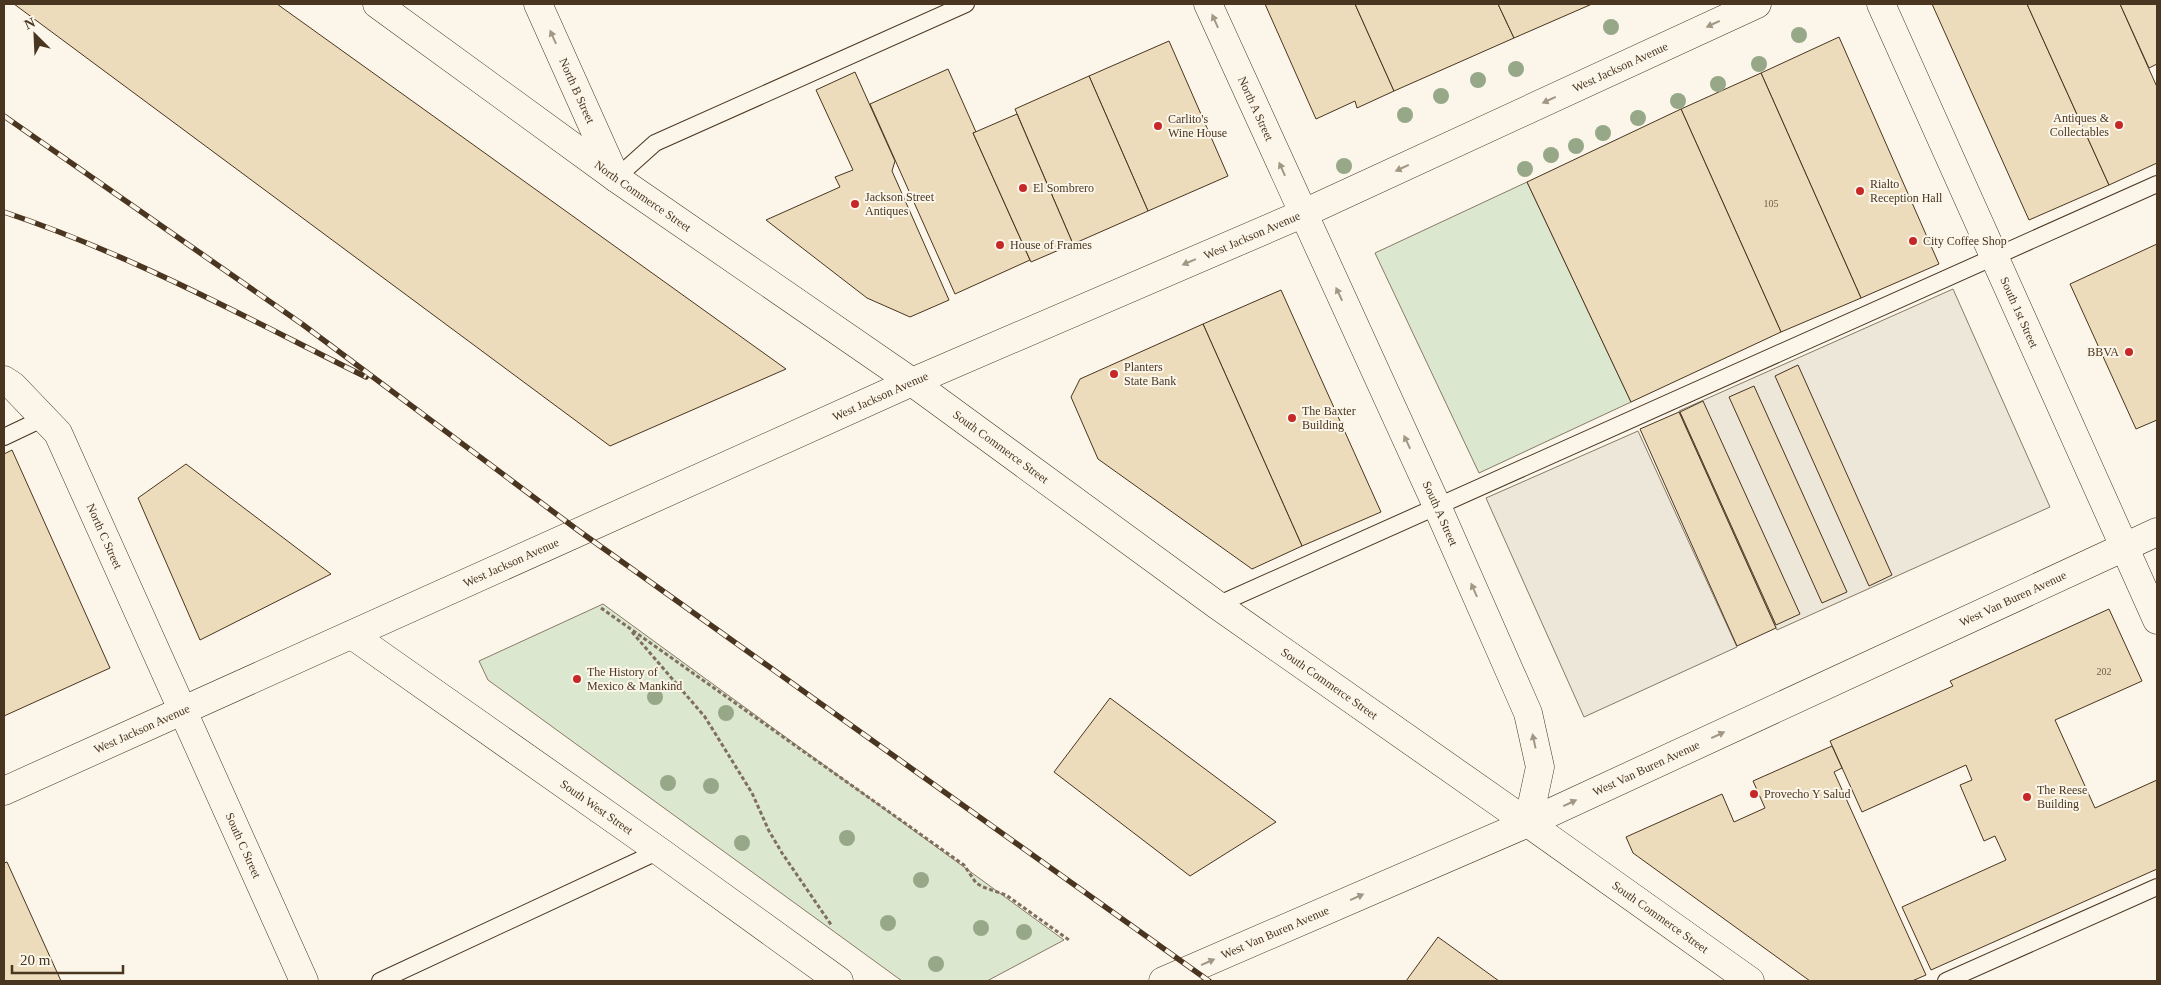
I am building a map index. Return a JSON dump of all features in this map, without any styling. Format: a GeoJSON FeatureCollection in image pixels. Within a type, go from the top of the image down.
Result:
{"type":"FeatureCollection","features":[{"type":"Feature","properties":{"kind":"street","name":"North Commerce Street"},"geometry":{"type":"LineString","coordinates":[[377,4],[616,178],[912,382]]}},
{"type":"Feature","properties":{"kind":"street","name":"North B Street"},"geometry":{"type":"LineString","coordinates":[[538,4],[616,178]]}},
{"type":"Feature","properties":{"kind":"street","name":"North A Street"},"geometry":{"type":"LineString","coordinates":[[1208,4],[1302,214]]}},
{"type":"Feature","properties":{"kind":"street","name":"West Jackson Avenue"},"geometry":{"type":"LineString","coordinates":[[4,790],[912,382],[1302,214],[1757,4]]}},
{"type":"Feature","properties":{"kind":"street","name":"South 1st Street"},"geometry":{"type":"LineString","coordinates":[[1881,4],[2157,620]]}},
{"type":"Feature","properties":{"kind":"street","name":"South A Street"},"geometry":{"type":"LineString","coordinates":[[1302,214],[1436,506],[1528,713],[1540,767],[1528,822]]}},
{"type":"Feature","properties":{"kind":"street","name":"North C Street"},"geometry":{"type":"LineString","coordinates":[[4,380],[13,386],[58,433],[183,708]]}},
{"type":"Feature","properties":{"kind":"street","name":"South Commerce Street"},"geometry":{"type":"LineString","coordinates":[[912,382],[1217,605],[1528,822],[1750,981]]}},
{"type":"Feature","properties":{"kind":"street","name":"West Van Buren Avenue"},"geometry":{"type":"LineString","coordinates":[[1164,981],[1528,822],[2157,532]]}},
{"type":"Feature","properties":{"kind":"street","name":"South West Street"},"geometry":{"type":"LineString","coordinates":[[352,635],[659,851],[839,981]]}},
{"type":"Feature","properties":{"kind":"street","name":"South C Street"},"geometry":{"type":"LineString","coordinates":[[183,708],[304,981]]}},
{"type":"Feature","properties":{"kind":"lane"},"geometry":{"type":"LineString","coordinates":[[616,178],[655,143],[966,4]]}},
{"type":"Feature","properties":{"kind":"lane"},"geometry":{"type":"LineString","coordinates":[[1217,605],[2157,184]]}},
{"type":"Feature","properties":{"kind":"lane"},"geometry":{"type":"LineString","coordinates":[[4,437],[44,418]]}},
{"type":"Feature","properties":{"kind":"lane"},"geometry":{"type":"LineString","coordinates":[[380,981],[659,851]]}},
{"type":"Feature","properties":{"kind":"lane"},"geometry":{"type":"LineString","coordinates":[[1946,981],[2157,887]]}},
{"type":"Feature","properties":{"kind":"path"},"geometry":{"type":"LineString","coordinates":[[601,608],[964,865],[976,883],[1006,894],[1068,940]]}},
{"type":"Feature","properties":{"kind":"path"},"geometry":{"type":"LineString","coordinates":[[628,627],[705,717],[752,793],[769,831],[782,854],[832,926]]}},
{"type":"Feature","properties":{"kind":"green space"},"geometry":{"type":"Polygon","coordinates":[[[1527,182],[1631,402],[1479,473],[1375,253],[1527,182]]]}},
{"type":"Feature","properties":{"kind":"green space"},"geometry":{"type":"Polygon","coordinates":[[[603,604],[1064,940],[987,981],[902,981],[488,680],[479,661],[603,604]]]}},
{"type":"Feature","properties":{"kind":"shaded area"},"geometry":{"type":"Polygon","coordinates":[[[1953,289],[2050,507],[1777,630],[1679,411],[1953,289]]]}},
{"type":"Feature","properties":{"kind":"shaded area"},"geometry":{"type":"Polygon","coordinates":[[[1638,431],[1737,647],[1584,717],[1486,498],[1638,431]]]}},
{"type":"Feature","properties":{"kind":"building"},"geometry":{"type":"Polygon","coordinates":[[[14,4],[277,4],[786,369],[610,446],[14,4]]]}},
{"type":"Feature","properties":{"kind":"building"},"geometry":{"type":"Polygon","coordinates":[[[1265,4],[1355,4],[1394,91],[1357,108],[1355,101],[1316,119],[1265,4]]]}},
{"type":"Feature","properties":{"kind":"building"},"geometry":{"type":"Polygon","coordinates":[[[1355,4],[1498,4],[1514,38],[1394,91],[1355,4]]]}},
{"type":"Feature","properties":{"kind":"building"},"geometry":{"type":"Polygon","coordinates":[[[1498,4],[1592,4],[1514,38],[1498,4]]]}},
{"type":"Feature","properties":{"kind":"building"},"geometry":{"type":"Polygon","coordinates":[[[1932,4],[2027,4],[2109,185],[2029,220],[1932,4]]]}},
{"type":"Feature","properties":{"kind":"building","name":"Antiques & Collectables"},"geometry":{"type":"Polygon","coordinates":[[[2027,4],[2120,4],[2157,87],[2157,163],[2109,185],[2027,4]]]}},
{"type":"Feature","properties":{"kind":"building"},"geometry":{"type":"Polygon","coordinates":[[[2120,4],[2157,4],[2157,64],[2149,68],[2120,4]]]}},
{"type":"Feature","properties":{"kind":"building","name":"Rialto Reception Hall"},"geometry":{"type":"Polygon","coordinates":[[[1839,37],[1939,264],[1861,298],[1761,73],[1839,37]]]}},
{"type":"Feature","properties":{"kind":"building","name":"Carlito's Wine House"},"geometry":{"type":"Polygon","coordinates":[[[1169,41],[1228,176],[1148,211],[1089,76],[1169,41]]]}},
{"type":"Feature","properties":{"kind":"building"},"geometry":{"type":"Polygon","coordinates":[[[948,69],[976,132],[973,133],[1030,260],[955,294],[870,104],[948,69]]]}},
{"type":"Feature","properties":{"kind":"building","name":"Jackson Street Antiques"},"geometry":{"type":"Polygon","coordinates":[[[855,72],[895,161],[892,171],[949,300],[910,317],[867,298],[766,220],[840,187],[835,177],[853,170],[816,90],[855,72]]]}},
{"type":"Feature","properties":{"kind":"building"},"geometry":{"type":"Polygon","coordinates":[[[1761,73],[1861,298],[1781,332],[1681,109],[1761,73]]]}},
{"type":"Feature","properties":{"kind":"building"},"geometry":{"type":"Polygon","coordinates":[[[1089,76],[1148,211],[1073,244],[1015,109],[1089,76]]]}},
{"type":"Feature","properties":{"kind":"building"},"geometry":{"type":"Polygon","coordinates":[[[1681,109],[1781,332],[1631,402],[1527,182],[1681,109]]]}},
{"type":"Feature","properties":{"kind":"building","name":"El Sombrero"},"geometry":{"type":"Polygon","coordinates":[[[1017,114],[1073,244],[1031,262],[973,133],[1017,114]]]}},
{"type":"Feature","properties":{"kind":"building","name":"BBVA"},"geometry":{"type":"Polygon","coordinates":[[[2157,244],[2157,420],[2136,429],[2070,284],[2157,244]]]}},
{"type":"Feature","properties":{"kind":"building","name":"The Baxter Building"},"geometry":{"type":"Polygon","coordinates":[[[1281,290],[1381,512],[1302,546],[1203,324],[1281,290]]]}},
{"type":"Feature","properties":{"kind":"building"},"geometry":{"type":"Polygon","coordinates":[[[1203,324],[1302,546],[1252,569],[1098,459],[1071,397],[1080,379],[1203,324]]]}},
{"type":"Feature","properties":{"kind":"building"},"geometry":{"type":"Polygon","coordinates":[[[1798,365],[1892,575],[1869,586],[1775,376],[1798,365]]]}},
{"type":"Feature","properties":{"kind":"building"},"geometry":{"type":"Polygon","coordinates":[[[1754,386],[1847,592],[1822,603],[1729,397],[1754,386]]]}},
{"type":"Feature","properties":{"kind":"building"},"geometry":{"type":"Polygon","coordinates":[[[1703,401],[1800,614],[1776,625],[1680,412],[1703,401]]]}},
{"type":"Feature","properties":{"kind":"building"},"geometry":{"type":"Polygon","coordinates":[[[1679,412],[1776,628],[1737,646],[1640,429],[1679,412]]]}},
{"type":"Feature","properties":{"kind":"building"},"geometry":{"type":"Polygon","coordinates":[[[12,450],[110,668],[4,716],[4,454],[12,450]]]}},
{"type":"Feature","properties":{"kind":"building"},"geometry":{"type":"Polygon","coordinates":[[[186,464],[331,574],[200,640],[138,498],[186,464]]]}},
{"type":"Feature","properties":{"kind":"building","name":"The Reese Building"},"geometry":{"type":"Polygon","coordinates":[[[2109,609],[2142,681],[2055,720],[2095,808],[2157,780],[2157,869],[1931,970],[1902,907],[2006,860],[1995,836],[1984,841],[1960,785],[1972,780],[1966,765],[1862,812],[1830,741],[1953,686],[1950,681],[2109,609]]]}},
{"type":"Feature","properties":{"kind":"building"},"geometry":{"type":"Polygon","coordinates":[[[1110,698],[1276,822],[1190,876],[1054,772],[1110,698]]]}},
{"type":"Feature","properties":{"kind":"building"},"geometry":{"type":"Polygon","coordinates":[[[1832,746],[1842,768],[1834,772],[1926,975],[1912,981],[1810,981],[1633,853],[1626,837],[1722,794],[1734,822],[1765,808],[1753,781],[1832,746]]]}},
{"type":"Feature","properties":{"kind":"building"},"geometry":{"type":"Polygon","coordinates":[[[7,862],[61,981],[4,981],[4,863],[7,862]]]}},
{"type":"Feature","properties":{"kind":"building"},"geometry":{"type":"Polygon","coordinates":[[[1438,937],[1499,981],[1406,981],[1438,937]]]}},
{"type":"Feature","properties":{"kind":"railway"},"geometry":{"type":"LineString","coordinates":[[4,116],[302,324],[579,531],[1209,981]]}},
{"type":"Feature","properties":{"kind":"railway"},"geometry":{"type":"LineString","coordinates":[[4,212],[97,247],[143,267],[366,377]]}},
{"type":"Feature","properties":{"kind":"place","name":"Antiques & Collectables"},"geometry":{"type":"Point","coordinates":[2119,125]}},
{"type":"Feature","properties":{"kind":"place","name":"Carlito's Wine House"},"geometry":{"type":"Point","coordinates":[1158,126]}},
{"type":"Feature","properties":{"kind":"place","name":"El Sombrero"},"geometry":{"type":"Point","coordinates":[1023,188]}},
{"type":"Feature","properties":{"kind":"place","name":"Rialto Reception Hall"},"geometry":{"type":"Point","coordinates":[1860,191]}},
{"type":"Feature","properties":{"kind":"place","name":"Jackson Street Antiques"},"geometry":{"type":"Point","coordinates":[855,204]}},
{"type":"Feature","properties":{"kind":"place","name":"City Coffee Shop"},"geometry":{"type":"Point","coordinates":[1913,241]}},
{"type":"Feature","properties":{"kind":"place","name":"House of Frames"},"geometry":{"type":"Point","coordinates":[1000,245]}},
{"type":"Feature","properties":{"kind":"place","name":"BBVA"},"geometry":{"type":"Point","coordinates":[2129,352]}},
{"type":"Feature","properties":{"kind":"place","name":"Planters State Bank"},"geometry":{"type":"Point","coordinates":[1114,374]}},
{"type":"Feature","properties":{"kind":"place","name":"The Baxter Building"},"geometry":{"type":"Point","coordinates":[1292,418]}},
{"type":"Feature","properties":{"kind":"place","name":"The History of Mexico & Mankind"},"geometry":{"type":"Point","coordinates":[577,679]}},
{"type":"Feature","properties":{"kind":"place","name":"Provecho Y Salud"},"geometry":{"type":"Point","coordinates":[1754,794]}},
{"type":"Feature","properties":{"kind":"place","name":"The Reese Building"},"geometry":{"type":"Point","coordinates":[2027,797]}}]}
